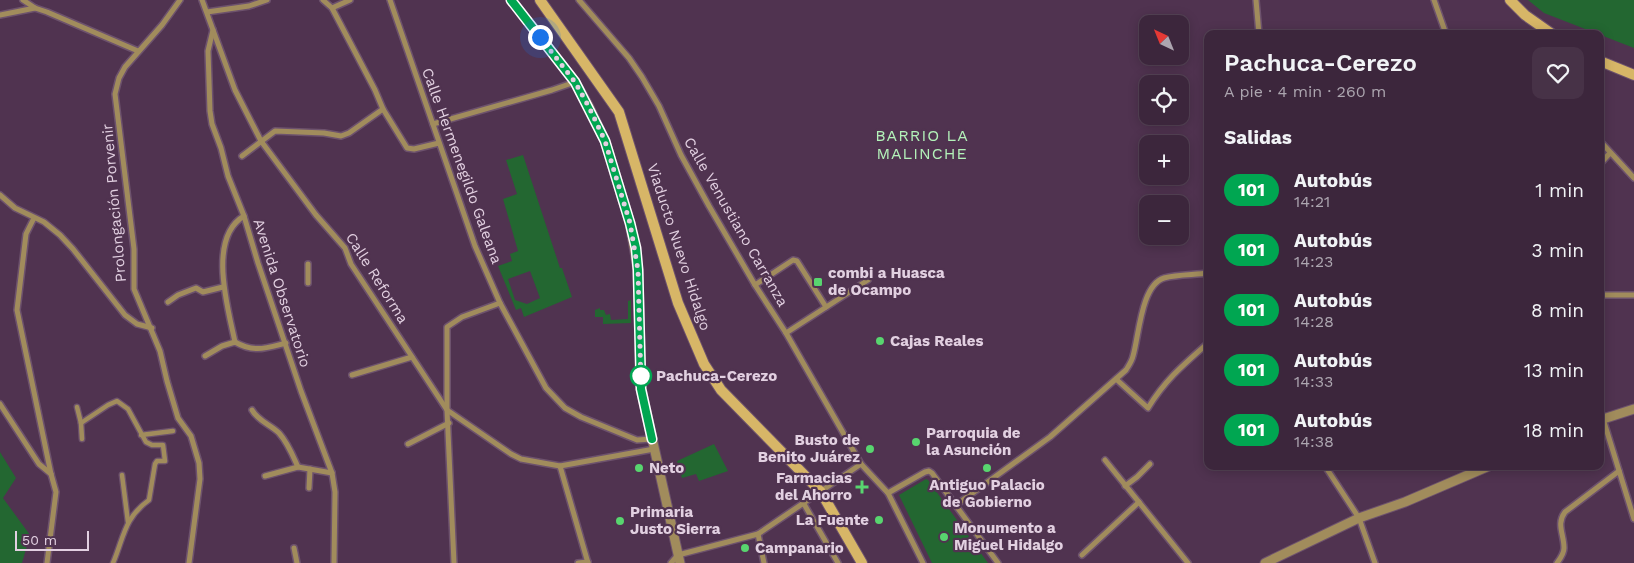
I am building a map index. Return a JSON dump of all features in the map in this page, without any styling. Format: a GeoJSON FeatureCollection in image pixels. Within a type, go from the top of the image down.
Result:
{"type":"FeatureCollection","features":[{"type":"Feature","properties":{"kind":"main road","name":"Viaducto Nuevo Hidalgo"},"geometry":{"type":"LineString","coordinates":[[540,0],[619,112],[678,303],[704,364],[721,390],[822,492],[862,563]]}},
{"type":"Feature","properties":{"kind":"main road"},"geometry":{"type":"LineString","coordinates":[[1510,0],[1525,15],[1546,30]]}},
{"type":"Feature","properties":{"kind":"main road"},"geometry":{"type":"LineString","coordinates":[[1604,63],[1634,75]]}},
{"type":"Feature","properties":{"kind":"street"},"geometry":{"type":"LineString","coordinates":[[22,0],[35,8],[138,50]]}},
{"type":"Feature","properties":{"kind":"street","name":"Prolongación Porvenir"},"geometry":{"type":"LineString","coordinates":[[180,0],[162,25],[125,67],[119,78],[115,94],[134,249],[134,289],[152,328],[160,350],[178,418],[191,436],[198,463],[200,479],[189,563]]}},
{"type":"Feature","properties":{"kind":"street","name":"Calle Reforma"},"geometry":{"type":"LineString","coordinates":[[202,0],[235,90],[261,141],[316,215],[345,248],[351,264],[447,410],[454,563]]}},
{"type":"Feature","properties":{"kind":"street"},"geometry":{"type":"LineString","coordinates":[[207,12],[249,6],[267,0]]}},
{"type":"Feature","properties":{"kind":"street"},"geometry":{"type":"LineString","coordinates":[[323,0],[332,8],[383,109],[407,148],[414,149],[439,143]]}},
{"type":"Feature","properties":{"kind":"street"},"geometry":{"type":"LineString","coordinates":[[332,8],[350,0]]}},
{"type":"Feature","properties":{"kind":"street","name":"Calle Hermenegildo Galeana"},"geometry":{"type":"LineString","coordinates":[[390,0],[475,246],[500,303],[546,388],[565,408],[581,417],[637,440],[653,444]]}},
{"type":"Feature","properties":{"kind":"street"},"geometry":{"type":"LineString","coordinates":[[511,0],[575,82],[605,141],[630,223],[638,270],[641,389],[679,559]]}},
{"type":"Feature","properties":{"kind":"street","name":"Calle Venustiano Carranza"},"geometry":{"type":"LineString","coordinates":[[579,0],[629,58],[642,77],[659,106],[681,156],[755,285],[786,333],[861,464],[888,492],[924,563]]}},
{"type":"Feature","properties":{"kind":"street"},"geometry":{"type":"LineString","coordinates":[[1256,0],[1258,30]]}},
{"type":"Feature","properties":{"kind":"street"},"geometry":{"type":"LineString","coordinates":[[1434,0],[1445,30]]}},
{"type":"Feature","properties":{"kind":"street"},"geometry":{"type":"LineString","coordinates":[[0,14],[35,8]]}},
{"type":"Feature","properties":{"kind":"street","name":"Avenida Observatorio"},"geometry":{"type":"LineString","coordinates":[[214,30],[208,51],[210,111],[228,176],[244,216],[258,264],[286,342],[301,391],[332,473],[335,492],[334,563]]}},
{"type":"Feature","properties":{"kind":"street"},"geometry":{"type":"LineString","coordinates":[[434,124],[575,82]]}},
{"type":"Feature","properties":{"kind":"street"},"geometry":{"type":"LineString","coordinates":[[242,156],[275,131],[324,133],[341,136],[349,133],[383,109]]}},
{"type":"Feature","properties":{"kind":"street"},"geometry":{"type":"LineString","coordinates":[[1604,146],[1634,178]]}},
{"type":"Feature","properties":{"kind":"street"},"geometry":{"type":"LineString","coordinates":[[1604,160],[1610,154]]}},
{"type":"Feature","properties":{"kind":"street"},"geometry":{"type":"LineString","coordinates":[[0,194],[15,208],[44,222],[60,234],[125,315],[137,324],[152,328]]}},
{"type":"Feature","properties":{"kind":"street"},"geometry":{"type":"LineString","coordinates":[[244,216],[235,222],[225,248],[223,287],[235,342],[245,348],[260,349],[286,342]]}},
{"type":"Feature","properties":{"kind":"street"},"geometry":{"type":"LineString","coordinates":[[34,218],[26,234],[17,310],[56,492],[48,563]]}},
{"type":"Feature","properties":{"kind":"street"},"geometry":{"type":"LineString","coordinates":[[755,285],[793,260],[797,261],[826,308]]}},
{"type":"Feature","properties":{"kind":"street"},"geometry":{"type":"LineString","coordinates":[[308,264],[308,283]]}},
{"type":"Feature","properties":{"kind":"street"},"geometry":{"type":"LineString","coordinates":[[956,505],[1050,438],[1126,370],[1133,358],[1146,301],[1150,291],[1158,282],[1164,278],[1204,274]]}},
{"type":"Feature","properties":{"kind":"street"},"geometry":{"type":"LineString","coordinates":[[786,333],[868,280]]}},
{"type":"Feature","properties":{"kind":"street"},"geometry":{"type":"LineString","coordinates":[[168,302],[178,295],[196,288],[203,292],[223,287]]}},
{"type":"Feature","properties":{"kind":"street"},"geometry":{"type":"LineString","coordinates":[[1604,295],[1634,295]]}},
{"type":"Feature","properties":{"kind":"street"},"geometry":{"type":"LineString","coordinates":[[500,303],[462,317],[447,327],[447,410],[521,459],[560,466],[653,444]]}},
{"type":"Feature","properties":{"kind":"street"},"geometry":{"type":"LineString","coordinates":[[204,356],[222,346],[235,342]]}},
{"type":"Feature","properties":{"kind":"street"},"geometry":{"type":"LineString","coordinates":[[1116,379],[1148,408],[1159,389],[1172,374],[1204,346]]}},
{"type":"Feature","properties":{"kind":"street"},"geometry":{"type":"LineString","coordinates":[[352,375],[412,357]]}},
{"type":"Feature","properties":{"kind":"street"},"geometry":{"type":"LineString","coordinates":[[82,423],[117,401],[128,410],[148,444],[164,445],[166,459],[165,461],[157,461],[155,464],[149,500],[134,512],[128,522],[113,563]]}},
{"type":"Feature","properties":{"kind":"street"},"geometry":{"type":"LineString","coordinates":[[0,404],[39,464],[51,474]]}},
{"type":"Feature","properties":{"kind":"street"},"geometry":{"type":"LineString","coordinates":[[77,406],[82,423],[82,439]]}},
{"type":"Feature","properties":{"kind":"street"},"geometry":{"type":"LineString","coordinates":[[1604,419],[1634,409]]}},
{"type":"Feature","properties":{"kind":"street"},"geometry":{"type":"LineString","coordinates":[[252,410],[260,419],[278,432],[286,442],[298,468]]}},
{"type":"Feature","properties":{"kind":"street"},"geometry":{"type":"LineString","coordinates":[[408,444],[449,423]]}},
{"type":"Feature","properties":{"kind":"street"},"geometry":{"type":"LineString","coordinates":[[1604,426],[1634,519]]}},
{"type":"Feature","properties":{"kind":"street"},"geometry":{"type":"LineString","coordinates":[[141,435],[173,431]]}},
{"type":"Feature","properties":{"kind":"street"},"geometry":{"type":"LineString","coordinates":[[1105,460],[1188,563]]}},
{"type":"Feature","properties":{"kind":"street"},"geometry":{"type":"LineString","coordinates":[[670,563],[758,534],[861,464]]}},
{"type":"Feature","properties":{"kind":"street"},"geometry":{"type":"LineString","coordinates":[[1125,486],[1150,464]]}},
{"type":"Feature","properties":{"kind":"street"},"geometry":{"type":"LineString","coordinates":[[560,466],[588,562],[578,563]]}},
{"type":"Feature","properties":{"kind":"street"},"geometry":{"type":"LineString","coordinates":[[265,476],[298,468],[332,473]]}},
{"type":"Feature","properties":{"kind":"street"},"geometry":{"type":"LineString","coordinates":[[308,488],[310,469]]}},
{"type":"Feature","properties":{"kind":"street"},"geometry":{"type":"LineString","coordinates":[[1328,470],[1359,518],[1376,563]]}},
{"type":"Feature","properties":{"kind":"street"},"geometry":{"type":"LineString","coordinates":[[1265,563],[1359,518],[1405,502],[1480,470]]}},
{"type":"Feature","properties":{"kind":"street"},"geometry":{"type":"LineString","coordinates":[[888,492],[928,471],[932,473],[998,563]]}},
{"type":"Feature","properties":{"kind":"street"},"geometry":{"type":"LineString","coordinates":[[1557,563],[1564,550],[1560,524],[1561,517],[1619,472]]}},
{"type":"Feature","properties":{"kind":"street"},"geometry":{"type":"LineString","coordinates":[[122,475],[128,522]]}},
{"type":"Feature","properties":{"kind":"street"},"geometry":{"type":"LineString","coordinates":[[1082,555],[1139,502]]}},
{"type":"Feature","properties":{"kind":"street"},"geometry":{"type":"LineString","coordinates":[[804,504],[838,563]]}},
{"type":"Feature","properties":{"kind":"street"},"geometry":{"type":"LineString","coordinates":[[758,534],[764,563]]}},
{"type":"Feature","properties":{"kind":"street"},"geometry":{"type":"LineString","coordinates":[[294,548],[296,563]]}},
{"type":"Feature","properties":{"kind":"green space"},"geometry":{"type":"Polygon","coordinates":[[[1528,0],[1634,0],[1634,48],[1604,36],[1604,30],[1588,30],[1544,13],[1528,0]]]}},
{"type":"Feature","properties":{"kind":"green space"},"geometry":{"type":"Polygon","coordinates":[[[523,155],[560,268],[562,268],[572,297],[524,317],[521,308],[516,310],[498,266],[512,261],[510,254],[518,251],[503,199],[517,194],[506,160],[523,155]],[[530,271],[508,279],[515,300],[527,304],[540,298],[530,271]]]}},
{"type":"Feature","properties":{"kind":"green space"},"geometry":{"type":"Polygon","coordinates":[[[631,300],[631,323],[603,324],[603,317],[595,317],[595,310],[600,308],[600,310],[604,310],[606,315],[610,314],[611,320],[628,319],[628,301],[631,300]]]}},
{"type":"Feature","properties":{"kind":"green space"},"geometry":{"type":"Polygon","coordinates":[[[714,444],[728,471],[699,481],[696,474],[682,478],[677,461],[714,444]]]}},
{"type":"Feature","properties":{"kind":"green space"},"geometry":{"type":"Polygon","coordinates":[[[0,452],[16,478],[3,498],[30,535],[22,563],[0,563],[0,452]]]}},
{"type":"Feature","properties":{"kind":"green space"},"geometry":{"type":"Polygon","coordinates":[[[926,479],[988,563],[932,563],[899,495],[926,479]]]}},
{"type":"Feature","properties":{"kind":"bus line","name":"101"},"geometry":{"type":"LineString","coordinates":[[511,0],[575,82],[605,141],[636,248],[641,389],[652,439]]}},
{"type":"Feature","properties":{"kind":"place","name":"combi a Huasca de Ocampo"},"geometry":{"type":"Point","coordinates":[818,282]}},
{"type":"Feature","properties":{"kind":"place","name":"Cajas Reales"},"geometry":{"type":"Point","coordinates":[880,341]}},
{"type":"Feature","properties":{"kind":"place","name":"Pachuca-Cerezo"},"geometry":{"type":"Point","coordinates":[641,376]}},
{"type":"Feature","properties":{"kind":"place","name":"Parroquia de la Asunción"},"geometry":{"type":"Point","coordinates":[916,442]}},
{"type":"Feature","properties":{"kind":"place","name":"Busto de Benito Juárez"},"geometry":{"type":"Point","coordinates":[870,449]}},
{"type":"Feature","properties":{"kind":"place","name":"Neto"},"geometry":{"type":"Point","coordinates":[639,468]}},
{"type":"Feature","properties":{"kind":"place","name":"Antiguo Palacio de Gobierno"},"geometry":{"type":"Point","coordinates":[987,468]}},
{"type":"Feature","properties":{"kind":"place","name":"Farmacias del Ahorro"},"geometry":{"type":"Point","coordinates":[862,487]}},
{"type":"Feature","properties":{"kind":"place","name":"La Fuente"},"geometry":{"type":"Point","coordinates":[879,520]}},
{"type":"Feature","properties":{"kind":"place","name":"Primaria Justo Sierra"},"geometry":{"type":"Point","coordinates":[620,521]}},
{"type":"Feature","properties":{"kind":"place","name":"Monumento a Miguel Hidalgo"},"geometry":{"type":"Point","coordinates":[944,537]}},
{"type":"Feature","properties":{"kind":"place","name":"Campanario"},"geometry":{"type":"Point","coordinates":[745,548]}},
{"type":"Feature","properties":{"kind":"district","name":"BARRIO LA MALINCHE"},"geometry":{"type":"Point","coordinates":[922,144]}},
{"type":"Feature","properties":{"kind":"route"},"geometry":{"type":"LineString","coordinates":[[540,37],[575,82],[589,107],[605,141],[630,223],[636,248],[638,270],[641,384],[641,376]]}}]}
